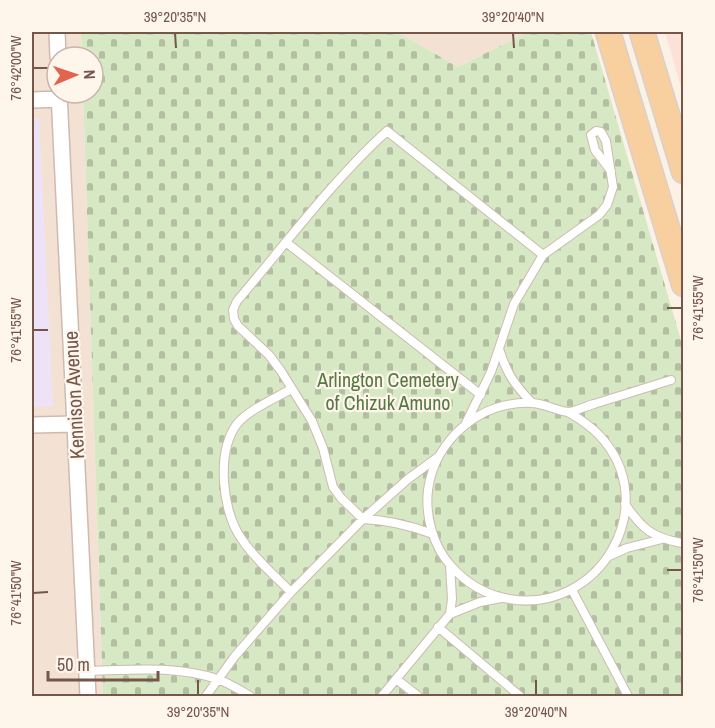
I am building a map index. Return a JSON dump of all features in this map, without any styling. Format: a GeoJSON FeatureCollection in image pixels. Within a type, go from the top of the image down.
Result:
{"type":"FeatureCollection","features":[{"type":"Feature","properties":{"kind":"main road"},"geometry":{"type":"LineString","coordinates":[[608,32],[684,284]]}},
{"type":"Feature","properties":{"kind":"main road"},"geometry":{"type":"LineString","coordinates":[[642,32],[684,171]]}},
{"type":"Feature","properties":{"kind":"street","name":"Kennison Avenue"},"geometry":{"type":"LineString","coordinates":[[60,105],[88,696]]}},
{"type":"Feature","properties":{"kind":"street"},"geometry":{"type":"LineString","coordinates":[[32,425],[76,424]]}},
{"type":"Feature","properties":{"kind":"lane"},"geometry":{"type":"LineString","coordinates":[[433,534],[409,525],[363,519],[341,498],[333,487],[323,448],[312,421],[269,355],[238,326],[233,310],[237,301],[287,243],[320,200],[387,131],[543,255]]}},
{"type":"Feature","properties":{"kind":"lane"},"geometry":{"type":"LineString","coordinates":[[465,424],[481,395],[514,304],[543,255],[599,215],[607,206],[613,187],[611,171]]}},
{"type":"Feature","properties":{"kind":"lane"},"geometry":{"type":"LineString","coordinates":[[287,243],[481,395]]}},
{"type":"Feature","properties":{"kind":"lane"},"geometry":{"type":"LineString","coordinates":[[499,349],[507,372],[532,403]]}},
{"type":"Feature","properties":{"kind":"lane"},"geometry":{"type":"LineString","coordinates":[[568,412],[671,380]]}},
{"type":"Feature","properties":{"kind":"lane"},"geometry":{"type":"LineString","coordinates":[[291,389],[238,423],[225,451],[224,472],[234,527],[241,538],[291,592]]}},
{"type":"Feature","properties":{"kind":"lane"},"geometry":{"type":"LineString","coordinates":[[532,403],[568,412],[585,422],[601,437],[621,473],[625,504],[619,537],[609,556],[590,578],[572,590],[535,601],[502,598],[483,591],[465,580],[450,565],[439,548],[428,513],[430,481],[438,457],[452,437],[465,424],[486,411],[509,404],[532,403]]}},
{"type":"Feature","properties":{"kind":"lane"},"geometry":{"type":"LineString","coordinates":[[206,696],[235,656],[291,592],[363,519],[408,479],[438,457]]}},
{"type":"Feature","properties":{"kind":"lane"},"geometry":{"type":"LineString","coordinates":[[625,504],[635,519],[646,529],[662,539],[682,543]]}},
{"type":"Feature","properties":{"kind":"lane"},"geometry":{"type":"LineString","coordinates":[[609,556],[635,545],[662,539]]}},
{"type":"Feature","properties":{"kind":"lane"},"geometry":{"type":"LineString","coordinates":[[450,565],[452,599],[450,614]]}},
{"type":"Feature","properties":{"kind":"lane"},"geometry":{"type":"LineString","coordinates":[[572,590],[628,696]]}},
{"type":"Feature","properties":{"kind":"lane"},"geometry":{"type":"LineString","coordinates":[[382,696],[450,614],[480,602],[502,598]]}},
{"type":"Feature","properties":{"kind":"lane"},"geometry":{"type":"LineString","coordinates":[[438,627],[520,696]]}},
{"type":"Feature","properties":{"kind":"lane"},"geometry":{"type":"LineString","coordinates":[[86,671],[145,669],[176,671],[219,679],[250,696]]}},
{"type":"Feature","properties":{"kind":"lane"},"geometry":{"type":"LineString","coordinates":[[396,679],[418,696]]}},
{"type":"Feature","properties":{"kind":"shaded area"},"geometry":{"type":"Polygon","coordinates":[[[32,32],[81,32],[82,45],[45,45],[45,105],[83,105],[103,696],[32,696],[32,32]]]}},
{"type":"Feature","properties":{"kind":"shaded area"},"geometry":{"type":"Polygon","coordinates":[[[397,32],[528,32],[458,67],[397,32]]]}},
{"type":"Feature","properties":{"kind":"shaded area"},"geometry":{"type":"Polygon","coordinates":[[[665,32],[683,32],[683,94],[665,32]]]}},
{"type":"Feature","properties":{"kind":"shaded area"},"geometry":{"type":"Polygon","coordinates":[[[39,118],[53,406],[32,407],[32,119],[39,118]]]}},
{"type":"Feature","properties":{"kind":"green space","name":"Arlington Cemetery of Chizuk Amuno"},"geometry":{"type":"Polygon","coordinates":[[[81,32],[397,32],[458,67],[528,32],[591,32],[683,347],[683,696],[103,696],[83,105],[105,105],[105,45],[82,45],[81,32]]]}}]}
